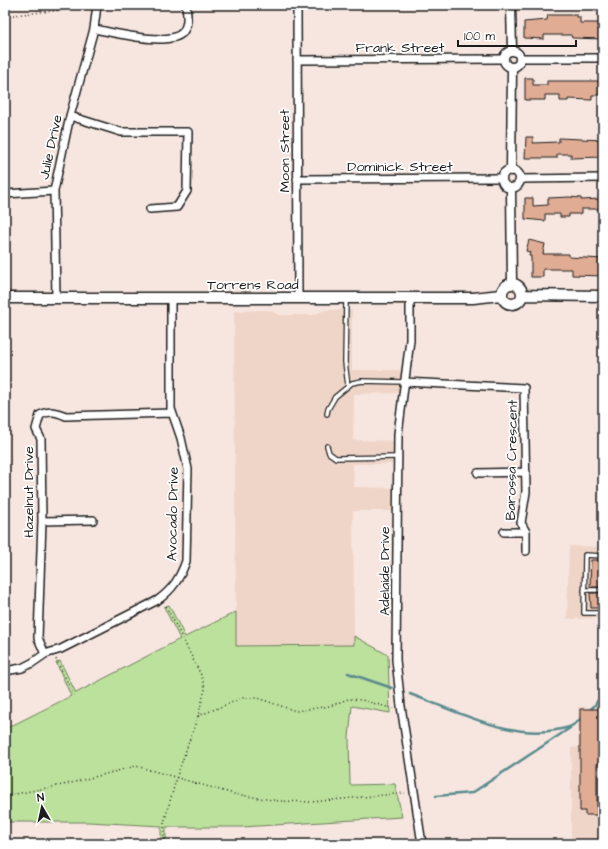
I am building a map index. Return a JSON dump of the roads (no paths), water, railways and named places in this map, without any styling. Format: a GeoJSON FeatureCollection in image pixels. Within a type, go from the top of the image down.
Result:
{"type":"FeatureCollection","features":[{"type":"Feature","properties":{"kind":"main road"},"geometry":{"type":"LineString","coordinates":[[512,284],[518,286],[522,295],[519,302],[513,304],[504,301],[501,295],[505,286],[512,284]]}},
{"type":"Feature","properties":{"kind":"main road","name":"Torrens Road"},"geometry":{"type":"LineString","coordinates":[[5,298],[473,298],[501,295]]}},
{"type":"Feature","properties":{"kind":"main road"},"geometry":{"type":"LineString","coordinates":[[522,295],[603,296]]}},
{"type":"Feature","properties":{"kind":"street"},"geometry":{"type":"LineString","coordinates":[[94,28],[141,38],[174,38],[182,34],[188,20],[186,5]]}},
{"type":"Feature","properties":{"kind":"street","name":"Moon Street"},"geometry":{"type":"LineString","coordinates":[[297,5],[298,298]]}},
{"type":"Feature","properties":{"kind":"street"},"geometry":{"type":"LineString","coordinates":[[511,5],[512,51]]}},
{"type":"Feature","properties":{"kind":"street","name":"Julie Drive"},"geometry":{"type":"LineString","coordinates":[[56,298],[54,191],[70,116],[94,28],[97,6]]}},
{"type":"Feature","properties":{"kind":"street"},"geometry":{"type":"LineString","coordinates":[[512,51],[518,53],[520,58],[519,64],[512,67],[506,65],[503,59],[506,53],[512,51]]}},
{"type":"Feature","properties":{"kind":"street"},"geometry":{"type":"LineString","coordinates":[[520,58],[603,58]]}},
{"type":"Feature","properties":{"kind":"street","name":"Frank Street"},"geometry":{"type":"LineString","coordinates":[[296,60],[503,59]]}},
{"type":"Feature","properties":{"kind":"street"},"geometry":{"type":"LineString","coordinates":[[511,171],[512,67]]}},
{"type":"Feature","properties":{"kind":"street"},"geometry":{"type":"LineString","coordinates":[[70,116],[121,132],[188,132],[187,191],[177,207],[150,209]]}},
{"type":"Feature","properties":{"kind":"street"},"geometry":{"type":"LineString","coordinates":[[511,171],[516,172],[520,179],[517,185],[511,188],[504,185],[502,178],[504,173],[511,171]]}},
{"type":"Feature","properties":{"kind":"street","name":"Dominick Street"},"geometry":{"type":"LineString","coordinates":[[297,180],[502,178]]}},
{"type":"Feature","properties":{"kind":"street"},"geometry":{"type":"LineString","coordinates":[[520,179],[603,178]]}},
{"type":"Feature","properties":{"kind":"street"},"geometry":{"type":"LineString","coordinates":[[511,188],[512,284]]}},
{"type":"Feature","properties":{"kind":"street"},"geometry":{"type":"LineString","coordinates":[[5,194],[54,191]]}},
{"type":"Feature","properties":{"kind":"street","name":"Avocado Drive"},"geometry":{"type":"LineString","coordinates":[[5,671],[22,668],[45,654],[61,650],[158,600],[169,592],[181,574],[186,560],[188,469],[181,438],[171,413],[171,298]]}},
{"type":"Feature","properties":{"kind":"street","name":"Adelaide Drive"},"geometry":{"type":"LineString","coordinates":[[410,298],[410,340],[398,434],[397,672],[422,844]]}},
{"type":"Feature","properties":{"kind":"street","name":"Barossa Crescent"},"geometry":{"type":"LineString","coordinates":[[404,382],[524,388],[526,492],[521,523],[526,532],[526,551]]}},
{"type":"Feature","properties":{"kind":"street","name":"Hazelnut Drive"},"geometry":{"type":"LineString","coordinates":[[45,654],[38,638],[42,521],[41,439],[36,429],[40,415],[46,412],[55,411],[66,416],[171,413]]}},
{"type":"Feature","properties":{"kind":"street"},"geometry":{"type":"LineString","coordinates":[[478,473],[526,472]]}},
{"type":"Feature","properties":{"kind":"street"},"geometry":{"type":"LineString","coordinates":[[42,521],[93,520]]}},
{"type":"Feature","properties":{"kind":"street","name":"Barossa Crescent"},"geometry":{"type":"LineString","coordinates":[[504,532],[526,532]]}},
{"type":"Feature","properties":{"kind":"lane"},"geometry":{"type":"LineString","coordinates":[[346,298],[345,362],[348,386]]}},
{"type":"Feature","properties":{"kind":"lane"},"geometry":{"type":"LineString","coordinates":[[327,414],[331,402],[352,383],[362,381],[404,382]]}},
{"type":"Feature","properties":{"kind":"lane"},"geometry":{"type":"LineString","coordinates":[[327,446],[329,453],[336,458],[399,457]]}},
{"type":"Feature","properties":{"kind":"lane"},"geometry":{"type":"LineString","coordinates":[[603,556],[585,555],[584,590],[584,613],[603,613]]}},
{"type":"Feature","properties":{"kind":"lane"},"geometry":{"type":"LineString","coordinates":[[584,590],[603,590]]}},
{"type":"Feature","properties":{"kind":"waterway"},"geometry":{"type":"LineString","coordinates":[[348,673],[392,688]]}},
{"type":"Feature","properties":{"kind":"waterway"},"geometry":{"type":"LineString","coordinates":[[589,711],[595,705],[603,692]]}},
{"type":"Feature","properties":{"kind":"waterway"},"geometry":{"type":"LineString","coordinates":[[410,694],[463,715],[500,727],[519,730],[538,732],[563,729],[574,724],[582,717]]}},
{"type":"Feature","properties":{"kind":"waterway"},"geometry":{"type":"LineString","coordinates":[[436,796],[472,793],[570,728]]}}]}
